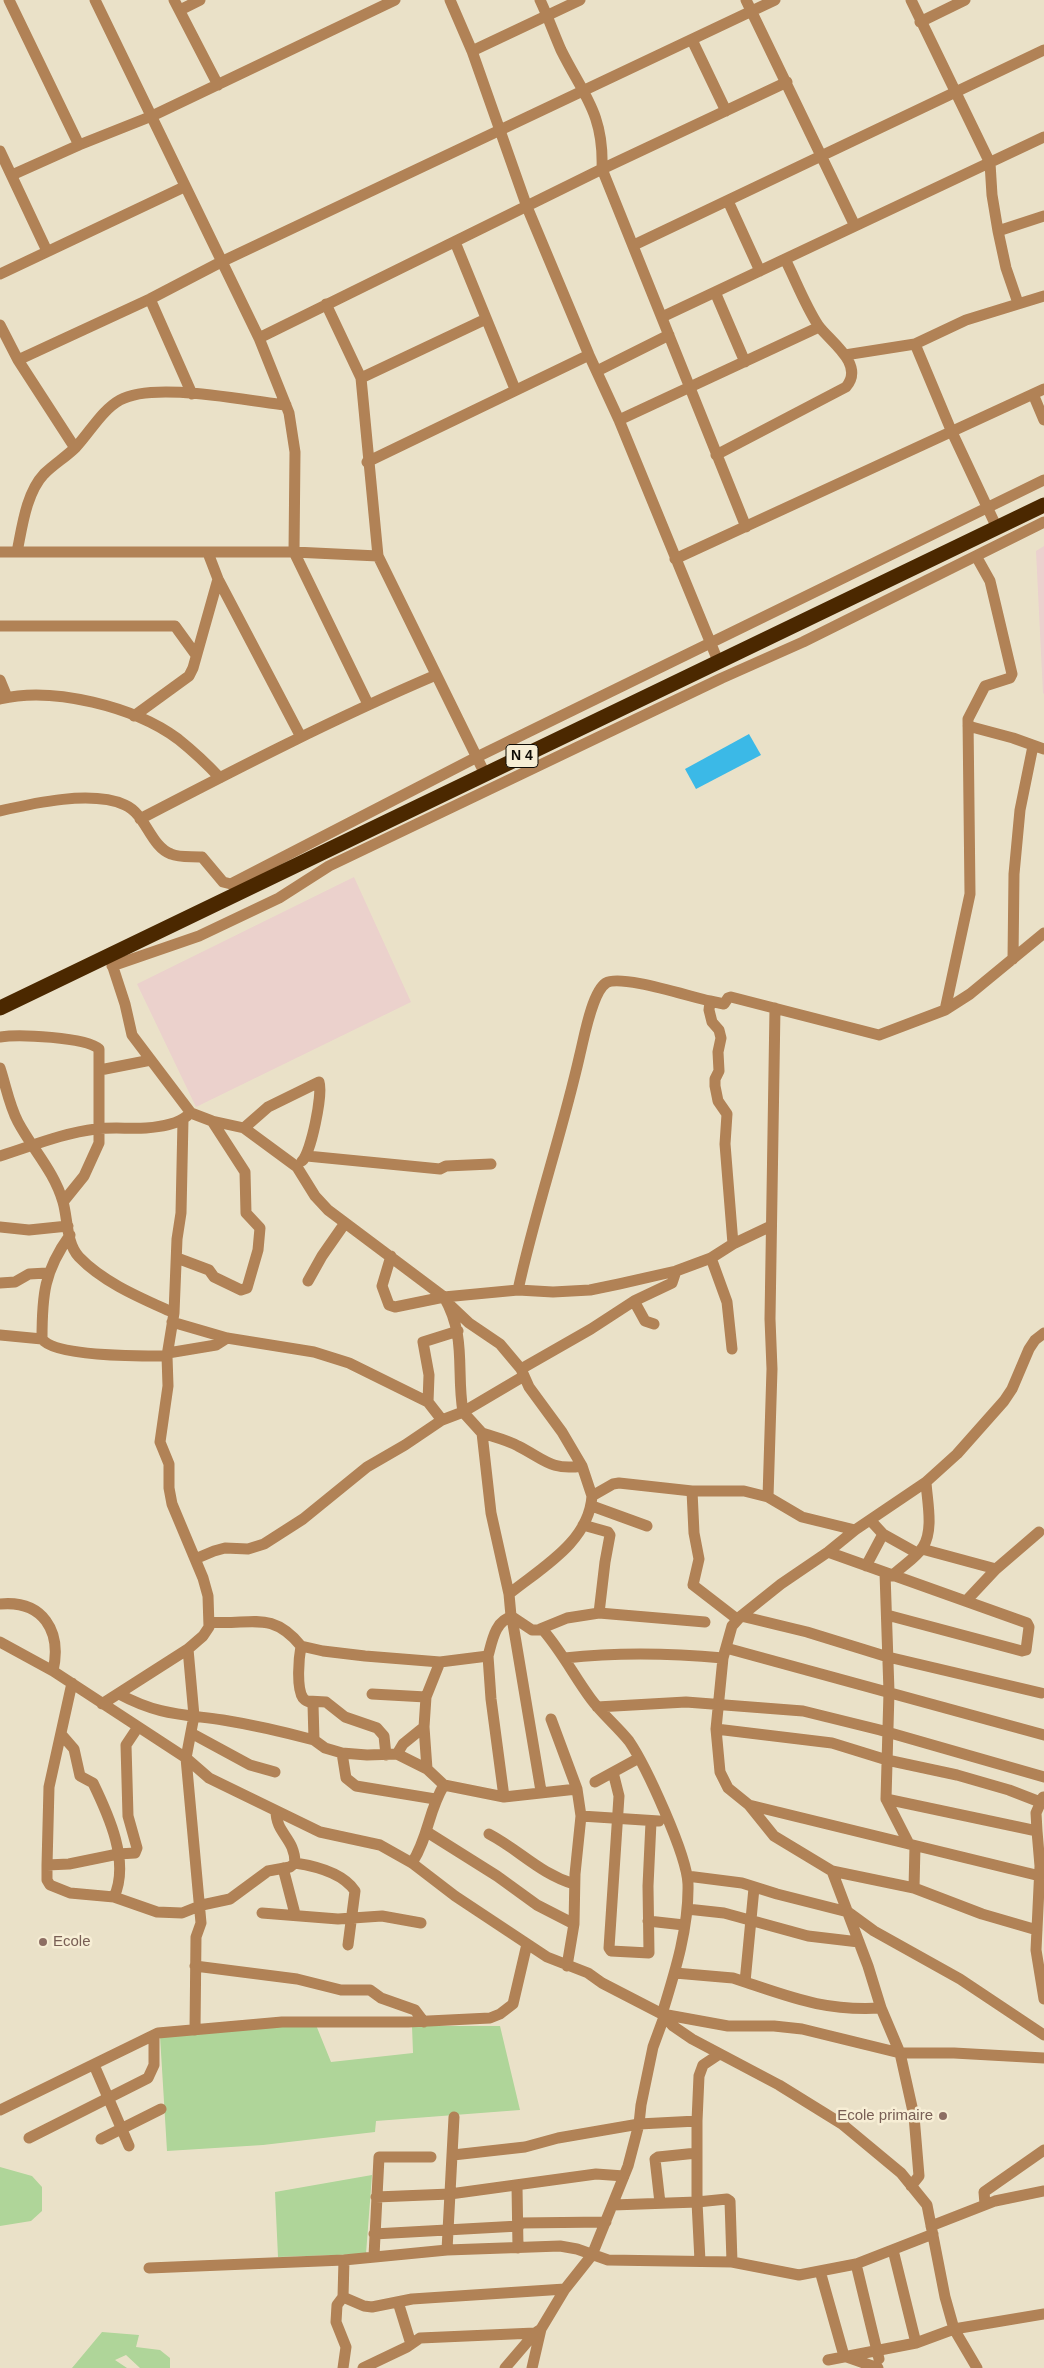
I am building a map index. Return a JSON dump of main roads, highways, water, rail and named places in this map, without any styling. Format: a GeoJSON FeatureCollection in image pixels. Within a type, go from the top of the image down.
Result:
{"type":"FeatureCollection","features":[{"type":"Feature","properties":{"kind":"highway","name":"N 4"},"geometry":{"type":"LineString","coordinates":[[0,1008],[111,961],[718,660],[1044,505]]}},
{"type":"Feature","properties":{"kind":"water"},"geometry":{"type":"Polygon","coordinates":[[[749,734],[761,755],[696,789],[685,769],[749,734]]]}},
{"type":"Feature","properties":{"kind":"place","name":"Ecole"},"geometry":{"type":"Point","coordinates":[43,1942]}},
{"type":"Feature","properties":{"kind":"place","name":"Ecole primaire"},"geometry":{"type":"Point","coordinates":[943,2116]}}]}
